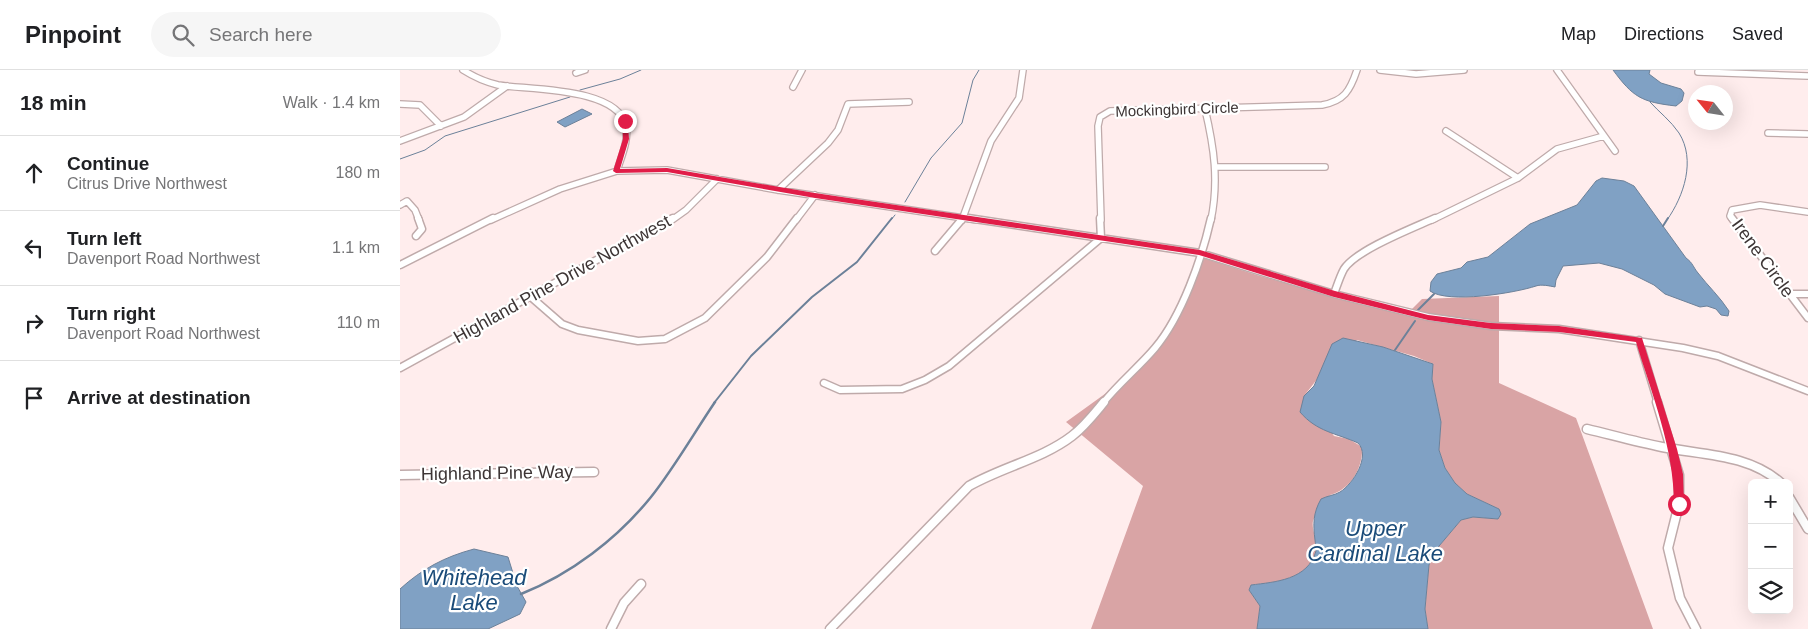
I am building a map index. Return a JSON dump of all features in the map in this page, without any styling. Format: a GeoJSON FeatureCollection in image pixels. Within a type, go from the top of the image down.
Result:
{"type":"FeatureCollection","features":[{"type":"Feature","properties":{"kind":"street"},"geometry":{"type":"LineString","coordinates":[[463,70],[483,81],[507,86],[573,93],[614,108],[623,117],[626,128],[626,139],[616,171]]}},
{"type":"Feature","properties":{"kind":"street"},"geometry":{"type":"LineString","coordinates":[[576,73],[585,70]]}},
{"type":"Feature","properties":{"kind":"street"},"geometry":{"type":"LineString","coordinates":[[794,87],[802,70]]}},
{"type":"Feature","properties":{"kind":"street"},"geometry":{"type":"LineString","coordinates":[[935,251],[963,218],[992,141],[1019,98],[1023,70]]}},
{"type":"Feature","properties":{"kind":"street","name":"Mockingbird Circle"},"geometry":{"type":"LineString","coordinates":[[1101,238],[1098,154],[1100,117],[1110,111],[1122,109],[1205,109],[1338,103],[1347,96],[1357,70]]}},
{"type":"Feature","properties":{"kind":"street"},"geometry":{"type":"LineString","coordinates":[[1380,70],[1416,74],[1464,70]]}},
{"type":"Feature","properties":{"kind":"street"},"geometry":{"type":"LineString","coordinates":[[1557,70],[1615,151]]}},
{"type":"Feature","properties":{"kind":"street"},"geometry":{"type":"LineString","coordinates":[[1698,72],[1808,76]]}},
{"type":"Feature","properties":{"kind":"street"},"geometry":{"type":"LineString","coordinates":[[400,141],[441,126],[476,110],[507,86]]}},
{"type":"Feature","properties":{"kind":"street"},"geometry":{"type":"LineString","coordinates":[[778,190],[828,143],[838,130],[848,104],[909,102]]}},
{"type":"Feature","properties":{"kind":"street"},"geometry":{"type":"LineString","coordinates":[[400,104],[420,105],[441,126]]}},
{"type":"Feature","properties":{"kind":"street"},"geometry":{"type":"LineString","coordinates":[[830,629],[969,486],[987,474],[1051,450],[1073,435],[1118,385],[1159,344],[1178,309],[1200,253],[1215,200],[1215,167],[1205,109]]}},
{"type":"Feature","properties":{"kind":"street"},"geometry":{"type":"LineString","coordinates":[[1446,131],[1518,178]]}},
{"type":"Feature","properties":{"kind":"street"},"geometry":{"type":"LineString","coordinates":[[1768,133],[1808,134]]}},
{"type":"Feature","properties":{"kind":"street"},"geometry":{"type":"LineString","coordinates":[[1334,294],[1344,269],[1352,260],[1382,243],[1518,178],[1557,149],[1604,136]]}},
{"type":"Feature","properties":{"kind":"street"},"geometry":{"type":"LineString","coordinates":[[1215,167],[1325,168]]}},
{"type":"Feature","properties":{"kind":"street"},"geometry":{"type":"LineString","coordinates":[[400,265],[545,194],[616,171],[667,170],[778,190],[1200,253],[1334,294],[1414,315],[1462,323],[1559,329],[1639,340],[1718,356],[1808,391]]}},
{"type":"Feature","properties":{"kind":"street","name":"Highland Pine Drive Northwest"},"geometry":{"type":"LineString","coordinates":[[400,368],[662,226],[686,210],[717,179]]}},
{"type":"Feature","properties":{"kind":"street"},"geometry":{"type":"LineString","coordinates":[[531,297],[562,324],[578,330],[638,341],[665,339],[705,318],[766,258],[815,195]]}},
{"type":"Feature","properties":{"kind":"street"},"geometry":{"type":"LineString","coordinates":[[400,204],[407,201],[415,210],[422,229],[416,236]]}},
{"type":"Feature","properties":{"kind":"street","name":"Irene Circle"},"geometry":{"type":"LineString","coordinates":[[1808,212],[1765,206],[1740,206],[1732,210],[1730,216],[1808,318]]}},
{"type":"Feature","properties":{"kind":"street"},"geometry":{"type":"LineString","coordinates":[[824,383],[840,390],[874,390],[902,389],[925,380],[949,366],[1101,238]]}},
{"type":"Feature","properties":{"kind":"street"},"geometry":{"type":"LineString","coordinates":[[1789,294],[1808,294]]}},
{"type":"Feature","properties":{"kind":"street"},"geometry":{"type":"LineString","coordinates":[[1639,340],[1679,474],[1679,504],[1668,548],[1680,598],[1696,629]]}},
{"type":"Feature","properties":{"kind":"street"},"geometry":{"type":"LineString","coordinates":[[1587,429],[1762,468],[1777,479]]}},
{"type":"Feature","properties":{"kind":"street","name":"Highland Pine Way"},"geometry":{"type":"LineString","coordinates":[[400,475],[594,472]]}},
{"type":"Feature","properties":{"kind":"street"},"geometry":{"type":"LineString","coordinates":[[1793,504],[1808,530]]}},
{"type":"Feature","properties":{"kind":"street"},"geometry":{"type":"LineString","coordinates":[[611,629],[624,603],[641,584]]}},
{"type":"Feature","properties":{"kind":"shaded area"},"geometry":{"type":"Polygon","coordinates":[[[1200,257],[1260,276],[1406,315],[1422,299],[1499,296],[1499,383],[1576,418],[1653,629],[1428,629],[1425,609],[1429,565],[1434,552],[1461,520],[1473,517],[1498,519],[1499,509],[1467,494],[1455,483],[1445,468],[1439,450],[1441,422],[1432,379],[1433,364],[1414,356],[1357,340],[1318,378],[1304,396],[1334,436],[1349,439],[1362,447],[1358,470],[1350,483],[1330,495],[1316,515],[1313,525],[1317,548],[1312,561],[1306,569],[1280,581],[1251,585],[1249,590],[1260,606],[1257,629],[1091,629],[1143,486],[1066,422],[1127,378],[1169,325],[1200,257]]]}},
{"type":"Feature","properties":{"kind":"water"},"geometry":{"type":"Polygon","coordinates":[[[1613,70],[1650,70],[1649,74],[1661,83],[1681,89],[1684,93],[1682,101],[1676,106],[1639,97],[1626,86],[1613,70]]]}},
{"type":"Feature","properties":{"kind":"water"},"geometry":{"type":"Polygon","coordinates":[[[582,109],[592,114],[565,127],[557,122],[582,109]]]}},
{"type":"Feature","properties":{"kind":"water"},"geometry":{"type":"Polygon","coordinates":[[[1602,178],[1624,181],[1634,186],[1686,258],[1729,311],[1728,316],[1721,315],[1716,309],[1707,306],[1700,307],[1665,294],[1654,285],[1622,269],[1599,263],[1563,266],[1556,280],[1555,287],[1538,285],[1498,294],[1466,297],[1439,295],[1430,291],[1431,282],[1437,274],[1461,268],[1467,262],[1488,257],[1530,224],[1577,205],[1596,181],[1602,178]]]}},
{"type":"Feature","properties":{"kind":"water","name":"Upper Cardinal Lake"},"geometry":{"type":"Polygon","coordinates":[[[1343,338],[1383,347],[1433,364],[1432,379],[1441,422],[1439,450],[1445,468],[1455,483],[1467,494],[1499,509],[1501,514],[1498,519],[1473,517],[1461,520],[1434,552],[1429,565],[1425,609],[1428,629],[1257,629],[1260,606],[1249,590],[1251,585],[1290,578],[1306,568],[1312,561],[1316,551],[1314,519],[1321,499],[1338,493],[1345,488],[1359,469],[1362,455],[1358,443],[1320,428],[1306,419],[1300,412],[1304,396],[1314,386],[1332,344],[1343,338]]]}},
{"type":"Feature","properties":{"kind":"water","name":"Whitehead Lake"},"geometry":{"type":"Polygon","coordinates":[[[474,549],[508,557],[517,586],[526,602],[520,614],[488,629],[400,629],[400,589],[434,564],[474,549]]]}},
{"type":"Feature","properties":{"kind":"waterway"},"geometry":{"type":"LineString","coordinates":[[580,90],[620,79],[641,70]]}},
{"type":"Feature","properties":{"kind":"waterway"},"geometry":{"type":"LineString","coordinates":[[905,202],[931,158],[962,123],[973,80],[979,70]]}},
{"type":"Feature","properties":{"kind":"waterway"},"geometry":{"type":"LineString","coordinates":[[400,159],[425,150],[445,136],[570,97]]}},
{"type":"Feature","properties":{"kind":"waterway"},"geometry":{"type":"LineString","coordinates":[[1650,102],[1679,133],[1687,155],[1686,178],[1683,189],[1667,220]]}},
{"type":"Feature","properties":{"kind":"waterway"},"geometry":{"type":"LineString","coordinates":[[891,220],[895,215]]}},
{"type":"Feature","properties":{"kind":"waterway"},"geometry":{"type":"LineString","coordinates":[[714,403],[751,356],[812,297],[857,262],[892,218]]}},
{"type":"Feature","properties":{"kind":"waterway"},"geometry":{"type":"LineString","coordinates":[[1663,226],[1668,218]]}},
{"type":"Feature","properties":{"kind":"waterway"},"geometry":{"type":"LineString","coordinates":[[1418,310],[1434,294]]}},
{"type":"Feature","properties":{"kind":"waterway"},"geometry":{"type":"LineString","coordinates":[[1395,350],[1415,321]]}},
{"type":"Feature","properties":{"kind":"waterway"},"geometry":{"type":"LineString","coordinates":[[521,594],[540,586],[575,566],[623,527],[651,497],[715,402]]}},
{"type":"Feature","properties":{"kind":"route"},"geometry":{"type":"LineString","coordinates":[[625,121],[626,139],[616,171],[667,170],[778,190],[1153,245],[1200,253],[1334,294],[1428,318],[1491,326],[1588,332],[1639,340],[1673,449],[1679,474],[1679,504]]}}]}
